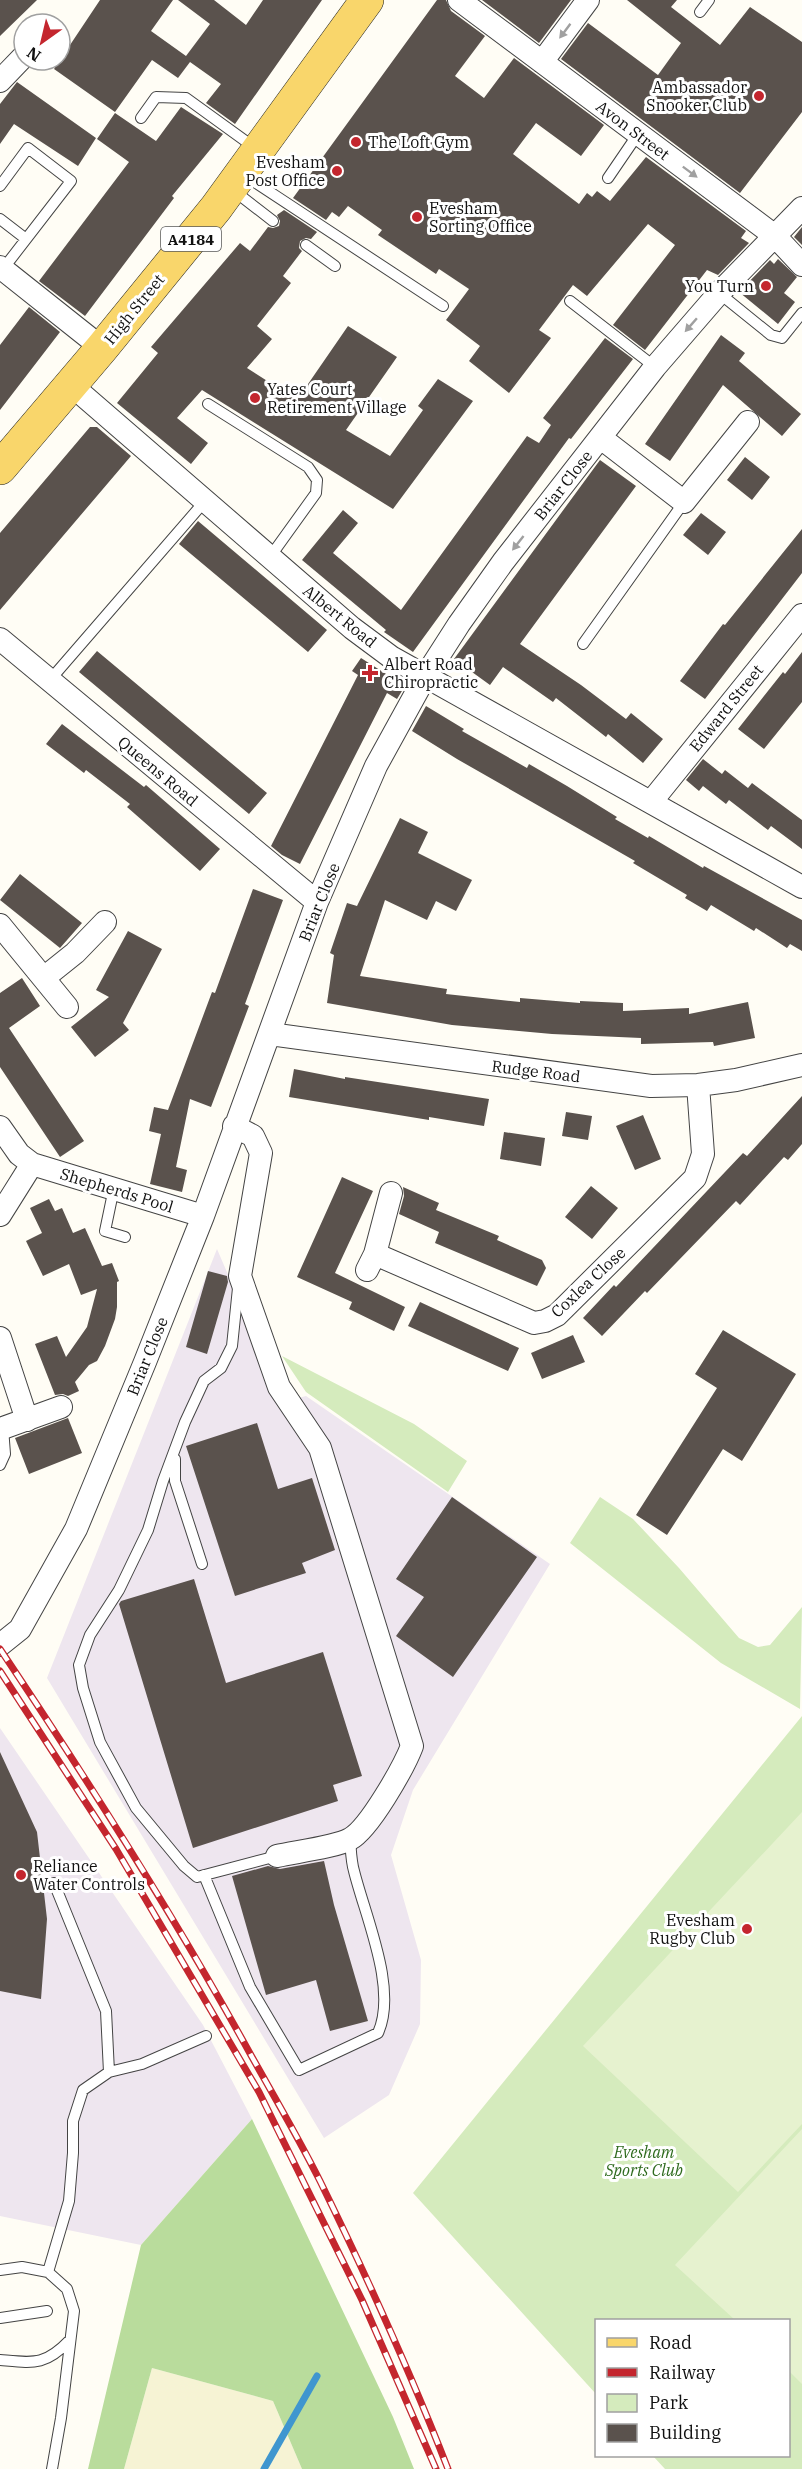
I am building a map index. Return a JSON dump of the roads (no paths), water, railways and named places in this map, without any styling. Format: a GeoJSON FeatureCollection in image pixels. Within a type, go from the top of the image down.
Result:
{"type":"FeatureCollection","features":[{"type":"Feature","properties":{"kind":"main road","name":"High Street"},"geometry":{"type":"LineString","coordinates":[[0,468],[102,348],[243,171],[367,0]]}},
{"type":"Feature","properties":{"kind":"street","name":"Avon Street"},"geometry":{"type":"LineString","coordinates":[[459,0],[774,236],[802,265]]}},
{"type":"Feature","properties":{"kind":"street"},"geometry":{"type":"LineString","coordinates":[[542,62],[588,0]]}},
{"type":"Feature","properties":{"kind":"street"},"geometry":{"type":"LineString","coordinates":[[0,81],[12,68]]}},
{"type":"Feature","properties":{"kind":"street","name":"Briar Close"},"geometry":{"type":"LineString","coordinates":[[0,1645],[20,1629],[76,1529],[202,1216],[317,902],[376,766],[425,677],[503,562],[655,366],[719,293],[802,208]]}},
{"type":"Feature","properties":{"kind":"street"},"geometry":{"type":"LineString","coordinates":[[1,268],[102,348]]}},
{"type":"Feature","properties":{"kind":"street","name":"Albert Road"},"geometry":{"type":"LineString","coordinates":[[70,384],[352,628],[391,657],[802,887]]}},
{"type":"Feature","properties":{"kind":"street"},"geometry":{"type":"LineString","coordinates":[[601,438],[684,502],[748,422]]}},
{"type":"Feature","properties":{"kind":"street","name":"Edward Street"},"geometry":{"type":"LineString","coordinates":[[651,802],[802,615]]}},
{"type":"Feature","properties":{"kind":"street","name":"Queens Road"},"geometry":{"type":"LineString","coordinates":[[0,639],[317,902]]}},
{"type":"Feature","properties":{"kind":"street"},"geometry":{"type":"LineString","coordinates":[[45,977],[75,953],[105,922]]}},
{"type":"Feature","properties":{"kind":"street"},"geometry":{"type":"LineString","coordinates":[[0,925],[45,977],[66,1006]]}},
{"type":"Feature","properties":{"kind":"street","name":"Rudge Road"},"geometry":{"type":"LineString","coordinates":[[270,1034],[651,1086],[698,1085],[736,1080],[802,1065]]}},
{"type":"Feature","properties":{"kind":"street","name":"Coxlea Close"},"geometry":{"type":"LineString","coordinates":[[391,1193],[371,1262],[534,1323],[551,1318],[566,1307],[695,1178],[703,1154],[698,1085]]}},
{"type":"Feature","properties":{"kind":"street"},"geometry":{"type":"LineString","coordinates":[[234,1126],[253,1136],[261,1153],[240,1276],[279,1387],[320,1448],[412,1746],[405,1764],[362,1830],[350,1839],[277,1856]]}},
{"type":"Feature","properties":{"kind":"street","name":"Shepherds Pool"},"geometry":{"type":"LineString","coordinates":[[0,1127],[19,1154],[32,1164],[202,1216]]}},
{"type":"Feature","properties":{"kind":"street"},"geometry":{"type":"LineString","coordinates":[[0,1215],[32,1164]]}},
{"type":"Feature","properties":{"kind":"street"},"geometry":{"type":"LineString","coordinates":[[0,1338],[27,1420]]}},
{"type":"Feature","properties":{"kind":"street"},"geometry":{"type":"LineString","coordinates":[[3,1428],[61,1407]]}},
{"type":"Feature","properties":{"kind":"lane"},"geometry":{"type":"LineString","coordinates":[[700,12],[709,0]]}},
{"type":"Feature","properties":{"kind":"lane"},"geometry":{"type":"LineString","coordinates":[[141,118],[156,97],[186,98],[243,171],[273,221]]}},
{"type":"Feature","properties":{"kind":"lane"},"geometry":{"type":"LineString","coordinates":[[608,178],[638,134]]}},
{"type":"Feature","properties":{"kind":"lane"},"geometry":{"type":"LineString","coordinates":[[0,186],[28,148],[70,181],[1,268]]}},
{"type":"Feature","properties":{"kind":"lane"},"geometry":{"type":"LineString","coordinates":[[243,171],[443,306]]}},
{"type":"Feature","properties":{"kind":"lane"},"geometry":{"type":"LineString","coordinates":[[0,219],[26,239]]}},
{"type":"Feature","properties":{"kind":"lane"},"geometry":{"type":"LineString","coordinates":[[306,245],[335,266]]}},
{"type":"Feature","properties":{"kind":"lane"},"geometry":{"type":"LineString","coordinates":[[719,293],[771,335],[782,338],[802,313]]}},
{"type":"Feature","properties":{"kind":"lane"},"geometry":{"type":"LineString","coordinates":[[570,301],[655,366]]}},
{"type":"Feature","properties":{"kind":"lane"},"geometry":{"type":"LineString","coordinates":[[208,404],[308,467],[317,480],[316,493],[270,557]]}},
{"type":"Feature","properties":{"kind":"lane"},"geometry":{"type":"LineString","coordinates":[[50,680],[205,501]]}},
{"type":"Feature","properties":{"kind":"lane"},"geometry":{"type":"LineString","coordinates":[[584,644],[684,502]]}},
{"type":"Feature","properties":{"kind":"lane"},"geometry":{"type":"LineString","coordinates":[[114,1188],[105,1231],[125,1237]]}},
{"type":"Feature","properties":{"kind":"lane"},"geometry":{"type":"LineString","coordinates":[[240,1276],[232,1346],[221,1368],[204,1381],[185,1422],[148,1530],[118,1590],[90,1635],[79,1665],[83,1688],[100,1742],[136,1808],[184,1866],[197,1877],[277,1856]]}},
{"type":"Feature","properties":{"kind":"lane"},"geometry":{"type":"LineString","coordinates":[[0,1465],[5,1454],[3,1428]]}},
{"type":"Feature","properties":{"kind":"lane"},"geometry":{"type":"LineString","coordinates":[[175,1453],[175,1481],[202,1564]]}},
{"type":"Feature","properties":{"kind":"lane"},"geometry":{"type":"LineString","coordinates":[[204,1875],[250,1987],[299,2070],[378,2033],[383,2021],[383,1990],[379,1963],[353,1869],[350,1839]]}},
{"type":"Feature","properties":{"kind":"lane"},"geometry":{"type":"LineString","coordinates":[[54,1883],[106,2011],[109,2072]]}},
{"type":"Feature","properties":{"kind":"lane"},"geometry":{"type":"LineString","coordinates":[[48,2272],[69,2201],[73,2121],[83,2090],[109,2072],[142,2064],[206,2036]]}},
{"type":"Feature","properties":{"kind":"lane"},"geometry":{"type":"LineString","coordinates":[[0,2270],[22,2267],[48,2272],[67,2289],[74,2311],[61,2418],[52,2469]]}},
{"type":"Feature","properties":{"kind":"lane"},"geometry":{"type":"LineString","coordinates":[[0,2318],[47,2311]]}},
{"type":"Feature","properties":{"kind":"lane"},"geometry":{"type":"LineString","coordinates":[[0,2360],[38,2363],[57,2354],[70,2340]]}},
{"type":"Feature","properties":{"kind":"waterway"},"geometry":{"type":"LineString","coordinates":[[264,2469],[317,2376]]}},
{"type":"Feature","properties":{"kind":"railway"},"geometry":{"type":"LineString","coordinates":[[0,1649],[162,1901],[295,2134],[371,2288],[448,2469]]}},
{"type":"Feature","properties":{"kind":"railway"},"geometry":{"type":"LineString","coordinates":[[0,1671],[116,1849],[259,2092],[362,2300],[436,2469]]}},
{"type":"Feature","properties":{"kind":"place","name":"Ambassador Snooker Club"},"geometry":{"type":"Point","coordinates":[759,96]}},
{"type":"Feature","properties":{"kind":"place","name":"The Loft Gym"},"geometry":{"type":"Point","coordinates":[356,142]}},
{"type":"Feature","properties":{"kind":"place","name":"Evesham Post Office"},"geometry":{"type":"Point","coordinates":[337,171]}},
{"type":"Feature","properties":{"kind":"place","name":"Evesham Sorting Office"},"geometry":{"type":"Point","coordinates":[417,217]}},
{"type":"Feature","properties":{"kind":"place","name":"You Turn"},"geometry":{"type":"Point","coordinates":[766,286]}},
{"type":"Feature","properties":{"kind":"place","name":"Yates Court Retirement Village"},"geometry":{"type":"Point","coordinates":[255,398]}},
{"type":"Feature","properties":{"kind":"place","name":"Albert Road Chiropractic"},"geometry":{"type":"Point","coordinates":[370,673]}},
{"type":"Feature","properties":{"kind":"place","name":"Reliance Water Controls"},"geometry":{"type":"Point","coordinates":[21,1875]}},
{"type":"Feature","properties":{"kind":"place","name":"Evesham Rugby Club"},"geometry":{"type":"Point","coordinates":[747,1929]}},
{"type":"Feature","properties":{"kind":"park label","name":"Evesham Sports Club"},"geometry":{"type":"Point","coordinates":[644,2161]}}]}
